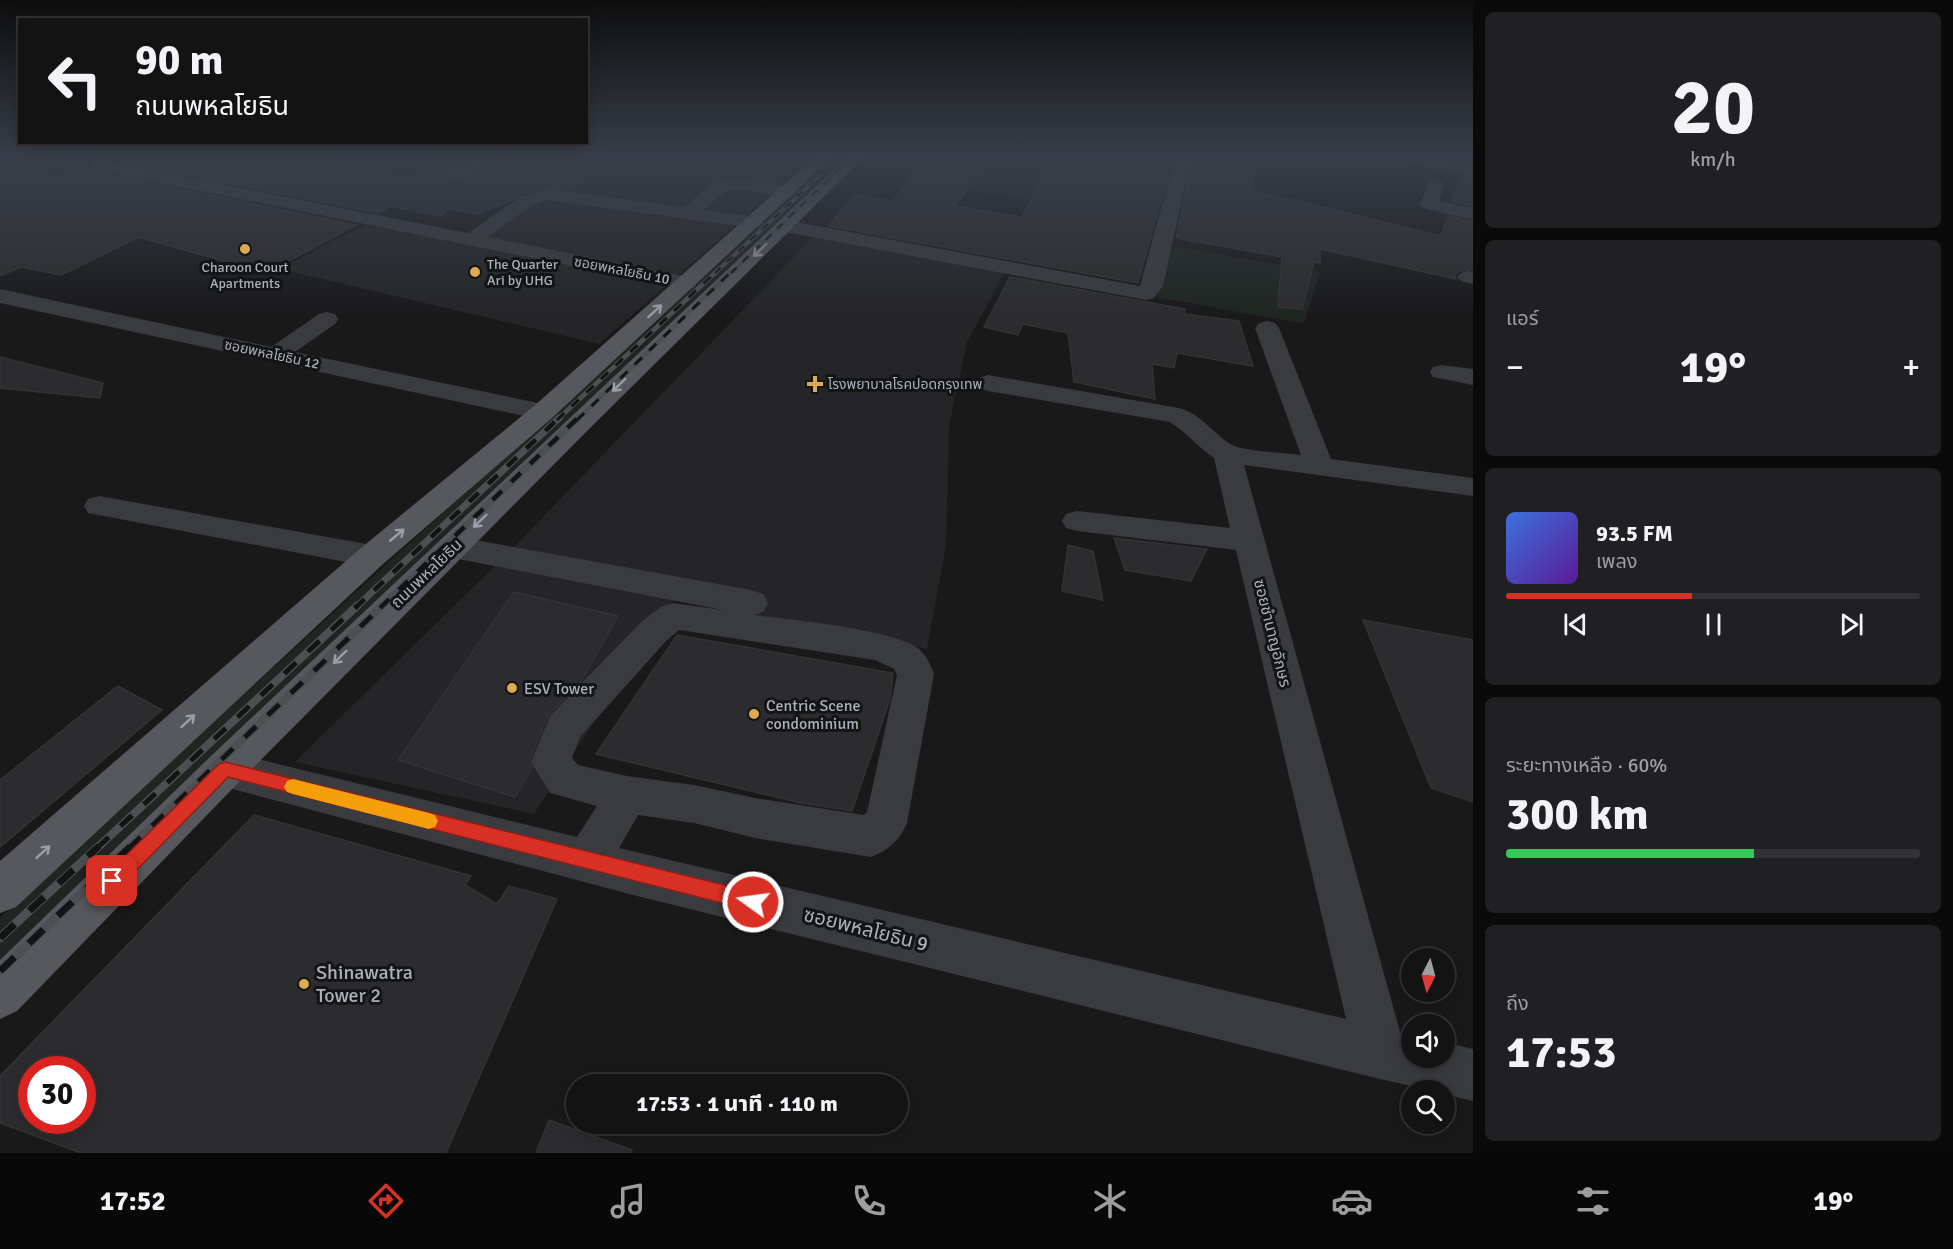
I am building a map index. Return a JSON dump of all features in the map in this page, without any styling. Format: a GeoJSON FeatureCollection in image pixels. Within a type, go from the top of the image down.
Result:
{"type":"FeatureCollection","features":[{"type":"Feature","properties":{"kind":"main road","name":"ถนนพหลโยธิน"},"geometry":{"type":"LineString","coordinates":[[0,994],[225,769],[720,290],[769,224],[782,211]]}},
{"type":"Feature","properties":{"kind":"main road","name":"ถนนพหลโยธิน"},"geometry":{"type":"LineString","coordinates":[[0,891],[372,556],[543,412],[686,283],[769,224],[782,211]]}},
{"type":"Feature","properties":{"kind":"main road"},"geometry":{"type":"LineString","coordinates":[[686,283],[720,290]]}},
{"type":"Feature","properties":{"kind":"street","name":"ซอยพหลโยธิน 10"},"geometry":{"type":"LineString","coordinates":[[323,211],[686,283]]}},
{"type":"Feature","properties":{"kind":"street"},"geometry":{"type":"LineString","coordinates":[[473,239],[512,211]]}},
{"type":"Feature","properties":{"kind":"street"},"geometry":{"type":"LineString","coordinates":[[672,211],[769,224],[1146,293],[1152,286],[1170,211]]}},
{"type":"Feature","properties":{"kind":"street"},"geometry":{"type":"LineString","coordinates":[[1422,226],[1427,211]]}},
{"type":"Feature","properties":{"kind":"street","name":"ซอยพหลโยธิน 12"},"geometry":{"type":"LineString","coordinates":[[0,296],[543,412]]}},
{"type":"Feature","properties":{"kind":"street"},"geometry":{"type":"LineString","coordinates":[[276,355],[327,319]]}},
{"type":"Feature","properties":{"kind":"street"},"geometry":{"type":"LineString","coordinates":[[1267,328],[1319,466]]}},
{"type":"Feature","properties":{"kind":"street"},"geometry":{"type":"LineString","coordinates":[[1442,372],[1473,377]]}},
{"type":"Feature","properties":{"kind":"street"},"geometry":{"type":"LineString","coordinates":[[988,383],[1179,416],[1192,424],[1206,440],[1227,454],[1473,487]]}},
{"type":"Feature","properties":{"kind":"street","name":"ซอยชำนาญอักษร"},"geometry":{"type":"LineString","coordinates":[[1227,454],[1380,1053]]}},
{"type":"Feature","properties":{"kind":"street"},"geometry":{"type":"LineString","coordinates":[[99,506],[372,556]]}},
{"type":"Feature","properties":{"kind":"street"},"geometry":{"type":"LineString","coordinates":[[1077,521],[1250,541]]}},
{"type":"Feature","properties":{"kind":"street"},"geometry":{"type":"LineString","coordinates":[[453,547],[751,603]]}},
{"type":"Feature","properties":{"kind":"street"},"geometry":{"type":"LineString","coordinates":[[673,616],[881,647],[907,659],[916,674],[886,823],[871,837],[755,818],[693,804],[627,795],[566,780],[551,762],[564,728],[654,631],[673,616]]}},
{"type":"Feature","properties":{"kind":"street","name":"ซอยพหลโยธิน 9"},"geometry":{"type":"LineString","coordinates":[[225,769],[587,861],[1473,1075]]}},
{"type":"Feature","properties":{"kind":"street"},"geometry":{"type":"LineString","coordinates":[[587,861],[627,795]]}},
{"type":"Feature","properties":{"kind":"shaded area"},"geometry":{"type":"Polygon","coordinates":[[[507,211],[751,211],[599,344],[280,269],[365,225],[460,241],[507,211]]]}},
{"type":"Feature","properties":{"kind":"shaded area"},"geometry":{"type":"Polygon","coordinates":[[[773,211],[794,211],[0,973],[0,918],[773,211]]]}},
{"type":"Feature","properties":{"kind":"shaded area"},"geometry":{"type":"Polygon","coordinates":[[[816,234],[1007,269],[967,342],[949,426],[946,545],[927,649],[673,600],[534,814],[295,762],[514,547],[816,234]]]}},
{"type":"Feature","properties":{"kind":"shaded area"},"geometry":{"type":"Polygon","coordinates":[[[1171,246],[1320,272],[1304,324],[1156,297],[1171,246]]]}},
{"type":"Feature","properties":{"kind":"building","name":"Charoon Court Apartments"},"geometry":{"type":"Polygon","coordinates":[[[0,211],[287,211],[356,225],[266,273],[138,237],[61,275],[21,267],[0,276],[0,211]]]}},
{"type":"Feature","properties":{"kind":"building"},"geometry":{"type":"Polygon","coordinates":[[[415,211],[445,211],[441,216],[415,211]]]}},
{"type":"Feature","properties":{"kind":"building"},"geometry":{"type":"Polygon","coordinates":[[[458,211],[486,211],[478,214],[458,211]]]}},
{"type":"Feature","properties":{"kind":"building"},"geometry":{"type":"Polygon","coordinates":[[[841,211],[984,211],[1022,217],[1025,211],[1158,211],[1138,283],[828,226],[841,211]]]}},
{"type":"Feature","properties":{"kind":"building"},"geometry":{"type":"Polygon","coordinates":[[[1182,211],[1337,211],[1441,236],[1448,216],[1473,222],[1473,270],[1460,271],[1455,275],[1456,279],[1320,249],[1320,263],[1314,262],[1302,309],[1278,307],[1282,257],[1176,238],[1182,211]]]}},
{"type":"Feature","properties":{"kind":"building"},"geometry":{"type":"Polygon","coordinates":[[[1010,277],[1185,309],[1184,314],[1239,321],[1253,366],[1177,353],[1174,368],[1152,364],[1155,399],[1074,382],[1068,333],[1023,324],[1018,335],[984,327],[1010,277]]]}},
{"type":"Feature","properties":{"kind":"building"},"geometry":{"type":"Polygon","coordinates":[[[0,357],[103,383],[100,398],[0,388],[0,357]]]}},
{"type":"Feature","properties":{"kind":"building"},"geometry":{"type":"Polygon","coordinates":[[[1114,538],[1207,549],[1191,581],[1125,570],[1114,538]]]}},
{"type":"Feature","properties":{"kind":"building"},"geometry":{"type":"Polygon","coordinates":[[[1068,545],[1093,551],[1103,600],[1062,591],[1068,545]]]}},
{"type":"Feature","properties":{"kind":"building","name":"ESV Tower"},"geometry":{"type":"Polygon","coordinates":[[[514,592],[618,616],[582,680],[548,715],[529,761],[532,768],[515,797],[398,760],[514,592]]]}},
{"type":"Feature","properties":{"kind":"building"},"geometry":{"type":"Polygon","coordinates":[[[1363,620],[1473,640],[1473,802],[1431,788],[1363,620]]]}},
{"type":"Feature","properties":{"kind":"building","name":"Centric Scene condominium"},"geometry":{"type":"Polygon","coordinates":[[[677,635],[893,673],[890,699],[852,811],[801,803],[596,754],[677,635]]]}},
{"type":"Feature","properties":{"kind":"building"},"geometry":{"type":"Polygon","coordinates":[[[118,686],[162,710],[0,847],[0,780],[118,686]]]}},
{"type":"Feature","properties":{"kind":"building","name":"Shinawatra Tower 2"},"geometry":{"type":"Polygon","coordinates":[[[254,815],[471,876],[465,885],[497,904],[509,886],[557,899],[446,1153],[81,1153],[30,1134],[96,1134],[96,1056],[19,1056],[254,815]]]}},
{"type":"Feature","properties":{"kind":"building","name":"Shinawatra Tower 2"},"geometry":{"type":"Polygon","coordinates":[[[18,1058],[18,1130],[0,1123],[0,1076],[18,1058]]]}},
{"type":"Feature","properties":{"kind":"building"},"geometry":{"type":"Polygon","coordinates":[[[549,1120],[566,1126],[566,1134],[588,1134],[632,1150],[631,1153],[536,1153],[549,1120]]]}},
{"type":"Feature","properties":{"kind":"railway"},"geometry":{"type":"LineString","coordinates":[[715,273],[782,211]]}},
{"type":"Feature","properties":{"kind":"railway"},"geometry":{"type":"LineString","coordinates":[[731,273],[796,211]]}},
{"type":"Feature","properties":{"kind":"railway"},"geometry":{"type":"LineString","coordinates":[[557,420],[717,271]]}},
{"type":"Feature","properties":{"kind":"railway"},"geometry":{"type":"LineString","coordinates":[[577,420],[732,271]]}},
{"type":"Feature","properties":{"kind":"railway"},"geometry":{"type":"LineString","coordinates":[[355,608],[559,418]]}},
{"type":"Feature","properties":{"kind":"railway"},"geometry":{"type":"LineString","coordinates":[[380,608],[578,418]]}},
{"type":"Feature","properties":{"kind":"railway"},"geometry":{"type":"LineString","coordinates":[[97,848],[357,606]]}},
{"type":"Feature","properties":{"kind":"railway"},"geometry":{"type":"LineString","coordinates":[[129,848],[382,606]]}},
{"type":"Feature","properties":{"kind":"railway"},"geometry":{"type":"LineString","coordinates":[[0,938],[99,846]]}},
{"type":"Feature","properties":{"kind":"railway"},"geometry":{"type":"LineString","coordinates":[[0,971],[131,846]]}},
{"type":"Feature","properties":{"kind":"slow traffic"},"geometry":{"type":"LineString","coordinates":[[293,787],[429,821]]}},
{"type":"Feature","properties":{"kind":"place","name":"Charoon Court Apartments"},"geometry":{"type":"Point","coordinates":[245,249]}},
{"type":"Feature","properties":{"kind":"place","name":"The Quarter Ari by UHG"},"geometry":{"type":"Point","coordinates":[475,272]}},
{"type":"Feature","properties":{"kind":"place","name":"โรงพยาบาลโรคปอดกรุงเทพ"},"geometry":{"type":"Point","coordinates":[815,384]}},
{"type":"Feature","properties":{"kind":"place","name":"ESV Tower"},"geometry":{"type":"Point","coordinates":[512,688]}},
{"type":"Feature","properties":{"kind":"place","name":"Centric Scene condominium"},"geometry":{"type":"Point","coordinates":[754,714]}},
{"type":"Feature","properties":{"kind":"place","name":"Shinawatra Tower 2"},"geometry":{"type":"Point","coordinates":[304,984]}},
{"type":"Feature","properties":{"kind":"route"},"geometry":{"type":"LineString","coordinates":[[112,881],[225,769],[753,902]]}}]}
